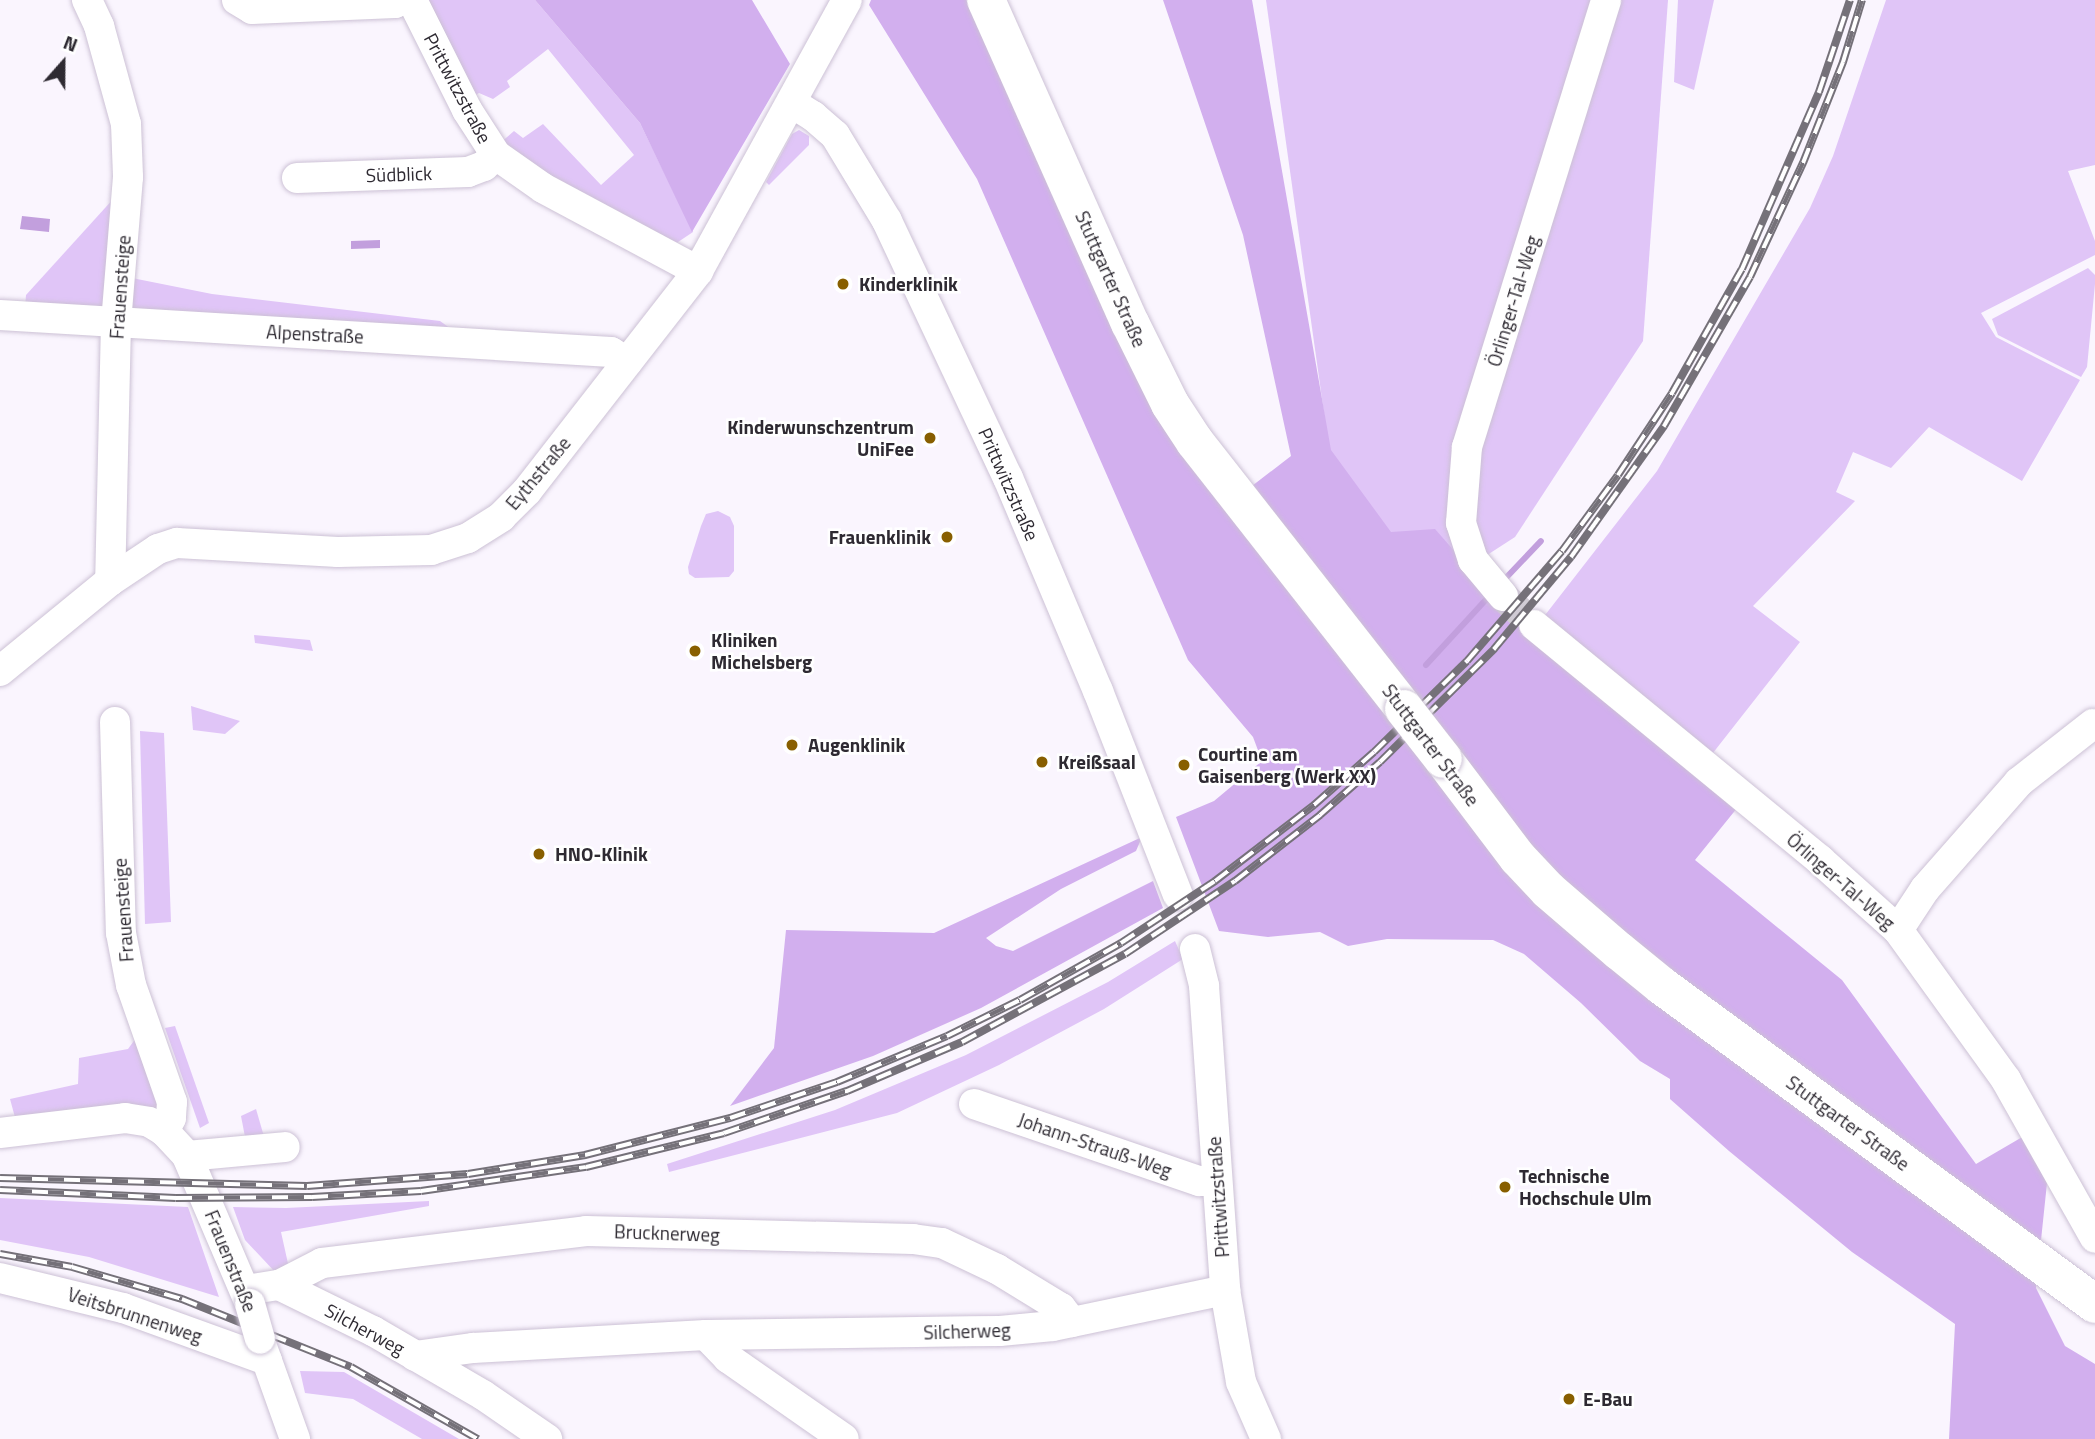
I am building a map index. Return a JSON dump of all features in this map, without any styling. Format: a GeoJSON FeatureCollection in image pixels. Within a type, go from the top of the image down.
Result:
{"type":"FeatureCollection","features":[{"type":"Feature","properties":{"kind":"main road","name":"Stuttgarter Straße"},"geometry":{"type":"LineString","coordinates":[[986,0],[1130,323],[1170,404],[1195,442],[1518,859],[1548,890],[1662,986],[2095,1304]]}},
{"type":"Feature","properties":{"kind":"street","name":"Frauensteige"},"geometry":{"type":"LineString","coordinates":[[87,0],[99,26],[126,124],[128,177],[116,323],[110,581]]}},
{"type":"Feature","properties":{"kind":"street"},"geometry":{"type":"LineString","coordinates":[[237,0],[252,9],[395,3],[402,0]]}},
{"type":"Feature","properties":{"kind":"street","name":"Prittwitzstraße"},"geometry":{"type":"LineString","coordinates":[[412,0],[467,110],[496,155],[543,188],[698,271]]}},
{"type":"Feature","properties":{"kind":"street","name":"Eythstraße"},"geometry":{"type":"LineString","coordinates":[[0,671],[110,581],[158,549],[177,543],[338,552],[431,550],[468,538],[501,517],[527,491],[698,271],[847,0]]}},
{"type":"Feature","properties":{"kind":"street","name":"Örlinger-Tal-Weg"},"geometry":{"type":"LineString","coordinates":[[1497,590],[1473,560],[1461,523],[1467,447],[1606,0]]}},
{"type":"Feature","properties":{"kind":"street","name":"Prittwitzstraße"},"geometry":{"type":"LineString","coordinates":[[792,103],[813,116],[835,135],[887,221],[1008,478],[1098,691],[1178,895]]}},
{"type":"Feature","properties":{"kind":"street","name":"Südblick"},"geometry":{"type":"LineString","coordinates":[[297,178],[468,172],[484,166],[496,155]]}},
{"type":"Feature","properties":{"kind":"street","name":"Alpenstraße"},"geometry":{"type":"LineString","coordinates":[[0,315],[611,352],[627,362]]}},
{"type":"Feature","properties":{"kind":"street","name":"Örlinger-Tal-Weg"},"geometry":{"type":"LineString","coordinates":[[1534,625],[1820,860],[1898,930],[2006,1080],[2095,1238]]}},
{"type":"Feature","properties":{"kind":"street","name":"Frauensteige"},"geometry":{"type":"LineString","coordinates":[[115,722],[121,933],[131,985],[172,1101],[172,1118],[164,1131]]}},
{"type":"Feature","properties":{"kind":"street"},"geometry":{"type":"LineString","coordinates":[[1898,930],[1925,889],[2019,782],[2094,724]]}},
{"type":"Feature","properties":{"kind":"street","name":"Prittwitzstraße"},"geometry":{"type":"LineString","coordinates":[[1195,949],[1204,986],[1225,1290],[1241,1382],[1266,1439]]}},
{"type":"Feature","properties":{"kind":"street","name":"Johann-Strauß-Weg"},"geometry":{"type":"LineString","coordinates":[[974,1104],[1199,1181],[1216,1181]]}},
{"type":"Feature","properties":{"kind":"street"},"geometry":{"type":"LineString","coordinates":[[1,1128],[125,1118],[149,1122],[164,1131]]}},
{"type":"Feature","properties":{"kind":"street","name":"Frauenstraße"},"geometry":{"type":"LineString","coordinates":[[164,1131],[187,1156],[248,1297],[263,1350],[295,1439]]}},
{"type":"Feature","properties":{"kind":"street"},"geometry":{"type":"LineString","coordinates":[[187,1156],[285,1147]]}},
{"type":"Feature","properties":{"kind":"street","name":"Brucknerweg"},"geometry":{"type":"LineString","coordinates":[[248,1297],[323,1263],[586,1231],[913,1239],[943,1243],[997,1269],[1060,1308],[1072,1322]]}},
{"type":"Feature","properties":{"kind":"street","name":"Veitsbrunnenweg"},"geometry":{"type":"LineString","coordinates":[[0,1278],[124,1308],[263,1350]]}},
{"type":"Feature","properties":{"kind":"street","name":"Silcherweg"},"geometry":{"type":"LineString","coordinates":[[279,1285],[415,1356],[473,1348],[705,1335],[1000,1331],[1072,1322],[1225,1290]]}},
{"type":"Feature","properties":{"kind":"street"},"geometry":{"type":"LineString","coordinates":[[705,1335],[728,1359],[844,1439]]}},
{"type":"Feature","properties":{"kind":"street"},"geometry":{"type":"LineString","coordinates":[[415,1356],[483,1395],[547,1439]]}},
{"type":"Feature","properties":{"kind":"shaded area"},"geometry":{"type":"Polygon","coordinates":[[[412,0],[535,0],[640,123],[693,232],[675,244],[492,150],[514,131],[523,138],[543,124],[601,185],[634,155],[548,49],[507,81],[510,87],[493,99],[479,93],[463,102],[412,0]]]}},
{"type":"Feature","properties":{"kind":"shaded area"},"geometry":{"type":"Polygon","coordinates":[[[535,0],[752,0],[790,64],[692,232],[640,123],[535,0]]]}},
{"type":"Feature","properties":{"kind":"shaded area"},"geometry":{"type":"Polygon","coordinates":[[[871,0],[973,0],[1239,496],[1291,456],[1243,235],[1163,0],[1252,0],[1331,450],[1391,532],[1435,529],[1484,585],[1536,632],[1742,802],[1695,860],[1842,980],[1976,1164],[2024,1136],[2047,1183],[2036,1288],[2065,1346],[2095,1364],[2095,1439],[1949,1439],[1955,1324],[1852,1252],[1729,1151],[1670,1099],[1670,1079],[1640,1061],[1581,1003],[1524,954],[1493,940],[1387,939],[1348,946],[1320,932],[1268,937],[1219,931],[1176,817],[1214,801],[1262,761],[1253,737],[1188,660],[977,179],[869,5],[871,0]]]}},
{"type":"Feature","properties":{"kind":"shaded area"},"geometry":{"type":"Polygon","coordinates":[[[1266,0],[1668,0],[1643,341],[1515,537],[1430,592],[1331,463],[1266,0]]]}},
{"type":"Feature","properties":{"kind":"shaded area"},"geometry":{"type":"Polygon","coordinates":[[[1678,0],[1714,0],[1694,90],[1674,82],[1678,0]]]}},
{"type":"Feature","properties":{"kind":"shaded area"},"geometry":{"type":"Polygon","coordinates":[[[1886,0],[2095,0],[2095,165],[2068,171],[2095,241],[2095,255],[1981,313],[1996,337],[2080,380],[2022,481],[1929,427],[1891,468],[1853,452],[1836,492],[1855,501],[1753,606],[1800,642],[1709,758],[1542,619],[1657,471],[1810,208],[1833,156],[1886,0]]]}},
{"type":"Feature","properties":{"kind":"shaded area"},"geometry":{"type":"Polygon","coordinates":[[[799,130],[809,136],[809,145],[769,185],[766,182],[792,134],[799,130]]]}},
{"type":"Feature","properties":{"kind":"shaded area"},"geometry":{"type":"Polygon","coordinates":[[[115,197],[105,314],[25,308],[26,295],[115,197]]]}},
{"type":"Feature","properties":{"kind":"shaded area"},"geometry":{"type":"Polygon","coordinates":[[[22,216],[50,219],[49,232],[20,229],[22,216]]]}},
{"type":"Feature","properties":{"kind":"shaded area"},"geometry":{"type":"Polygon","coordinates":[[[380,240],[380,248],[351,249],[351,241],[380,240]]]}},
{"type":"Feature","properties":{"kind":"shaded area"},"geometry":{"type":"Polygon","coordinates":[[[2088,268],[2095,275],[2095,284],[2087,367],[2081,377],[1998,335],[1992,319],[2088,268]]]}},
{"type":"Feature","properties":{"kind":"shaded area"},"geometry":{"type":"Polygon","coordinates":[[[132,278],[212,294],[440,321],[458,334],[130,314],[132,278]]]}},
{"type":"Feature","properties":{"kind":"shaded area"},"geometry":{"type":"Polygon","coordinates":[[[718,511],[730,517],[734,526],[734,571],[729,577],[695,578],[689,574],[688,567],[701,526],[706,514],[718,511]]]}},
{"type":"Feature","properties":{"kind":"shaded area"},"geometry":{"type":"Polygon","coordinates":[[[254,635],[310,640],[313,651],[255,643],[254,635]]]}},
{"type":"Feature","properties":{"kind":"shaded area"},"geometry":{"type":"Polygon","coordinates":[[[191,706],[240,721],[225,734],[193,730],[191,706]]]}},
{"type":"Feature","properties":{"kind":"shaded area"},"geometry":{"type":"Polygon","coordinates":[[[140,731],[164,733],[171,922],[145,924],[140,731]]]}},
{"type":"Feature","properties":{"kind":"shaded area"},"geometry":{"type":"Polygon","coordinates":[[[1142,837],[1136,851],[1061,889],[986,938],[996,946],[1013,951],[1153,881],[1163,908],[981,1008],[873,1056],[730,1106],[774,1048],[786,930],[934,933],[1142,837]]]}},
{"type":"Feature","properties":{"kind":"shaded area"},"geometry":{"type":"Polygon","coordinates":[[[1175,941],[1183,959],[1104,1009],[999,1065],[897,1113],[669,1172],[667,1164],[835,1110],[966,1055],[1108,982],[1175,941]]]}},
{"type":"Feature","properties":{"kind":"shaded area"},"geometry":{"type":"Polygon","coordinates":[[[175,1026],[209,1123],[200,1128],[165,1028],[175,1026]]]}},
{"type":"Feature","properties":{"kind":"shaded area"},"geometry":{"type":"Polygon","coordinates":[[[136,1038],[162,1116],[16,1121],[10,1099],[78,1084],[79,1058],[128,1049],[136,1038]]]}},
{"type":"Feature","properties":{"kind":"shaded area"},"geometry":{"type":"Polygon","coordinates":[[[256,1109],[265,1140],[246,1142],[241,1116],[256,1109]]]}},
{"type":"Feature","properties":{"kind":"shaded area"},"geometry":{"type":"Polygon","coordinates":[[[0,1198],[188,1207],[219,1297],[89,1257],[0,1240],[0,1198]]]}},
{"type":"Feature","properties":{"kind":"shaded area"},"geometry":{"type":"Polygon","coordinates":[[[429,1201],[429,1206],[281,1232],[289,1268],[276,1273],[245,1240],[233,1207],[286,1208],[429,1201]]]}},
{"type":"Feature","properties":{"kind":"shaded area"},"geometry":{"type":"Polygon","coordinates":[[[300,1371],[344,1372],[459,1439],[422,1439],[353,1399],[305,1393],[300,1371]]]}},
{"type":"Feature","properties":{"kind":"waterway"},"geometry":{"type":"LineString","coordinates":[[1503,581],[1541,541]]}},
{"type":"Feature","properties":{"kind":"waterway"},"geometry":{"type":"LineString","coordinates":[[1426,665],[1491,594]]}},
{"type":"Feature","properties":{"kind":"tunnel"},"geometry":{"type":"LineString","coordinates":[[1503,596],[1534,625]]}},
{"type":"Feature","properties":{"kind":"railway"},"geometry":{"type":"LineString","coordinates":[[0,1178],[307,1186],[468,1174],[585,1155],[730,1118],[837,1082],[947,1036],[1020,1000],[1121,943],[1215,881],[1314,805],[1374,752],[1467,661],[1562,551],[1618,475],[1672,393],[1742,269],[1819,92],[1850,0]]}},
{"type":"Feature","properties":{"kind":"railway"},"geometry":{"type":"LineString","coordinates":[[0,1190],[176,1198],[312,1197],[421,1191],[586,1167],[724,1133],[847,1091],[962,1042],[1125,954],[1235,881],[1320,815],[1380,762],[1494,649],[1571,557],[1664,426],[1750,277],[1803,163],[1843,62],[1862,0]]}},
{"type":"Feature","properties":{"kind":"railway"},"geometry":{"type":"LineString","coordinates":[[0,1254],[72,1267],[182,1299],[351,1367],[478,1439]]}},
{"type":"Feature","properties":{"kind":"place","name":"Kinderklinik"},"geometry":{"type":"Point","coordinates":[843,284]}},
{"type":"Feature","properties":{"kind":"place","name":"Kinderwunschzentrum UniFee"},"geometry":{"type":"Point","coordinates":[930,438]}},
{"type":"Feature","properties":{"kind":"place","name":"Frauenklinik"},"geometry":{"type":"Point","coordinates":[947,537]}},
{"type":"Feature","properties":{"kind":"place","name":"Kliniken Michelsberg"},"geometry":{"type":"Point","coordinates":[695,651]}},
{"type":"Feature","properties":{"kind":"place","name":"Augenklinik"},"geometry":{"type":"Point","coordinates":[792,745]}},
{"type":"Feature","properties":{"kind":"place","name":"Kreißsaal"},"geometry":{"type":"Point","coordinates":[1042,762]}},
{"type":"Feature","properties":{"kind":"place","name":"Courtine am Gaisenberg (Werk XX)"},"geometry":{"type":"Point","coordinates":[1184,765]}},
{"type":"Feature","properties":{"kind":"place","name":"HNO-Klinik"},"geometry":{"type":"Point","coordinates":[539,854]}},
{"type":"Feature","properties":{"kind":"place","name":"Technische Hochschule Ulm"},"geometry":{"type":"Point","coordinates":[1505,1187]}},
{"type":"Feature","properties":{"kind":"place","name":"E-Bau"},"geometry":{"type":"Point","coordinates":[1569,1399]}}]}
